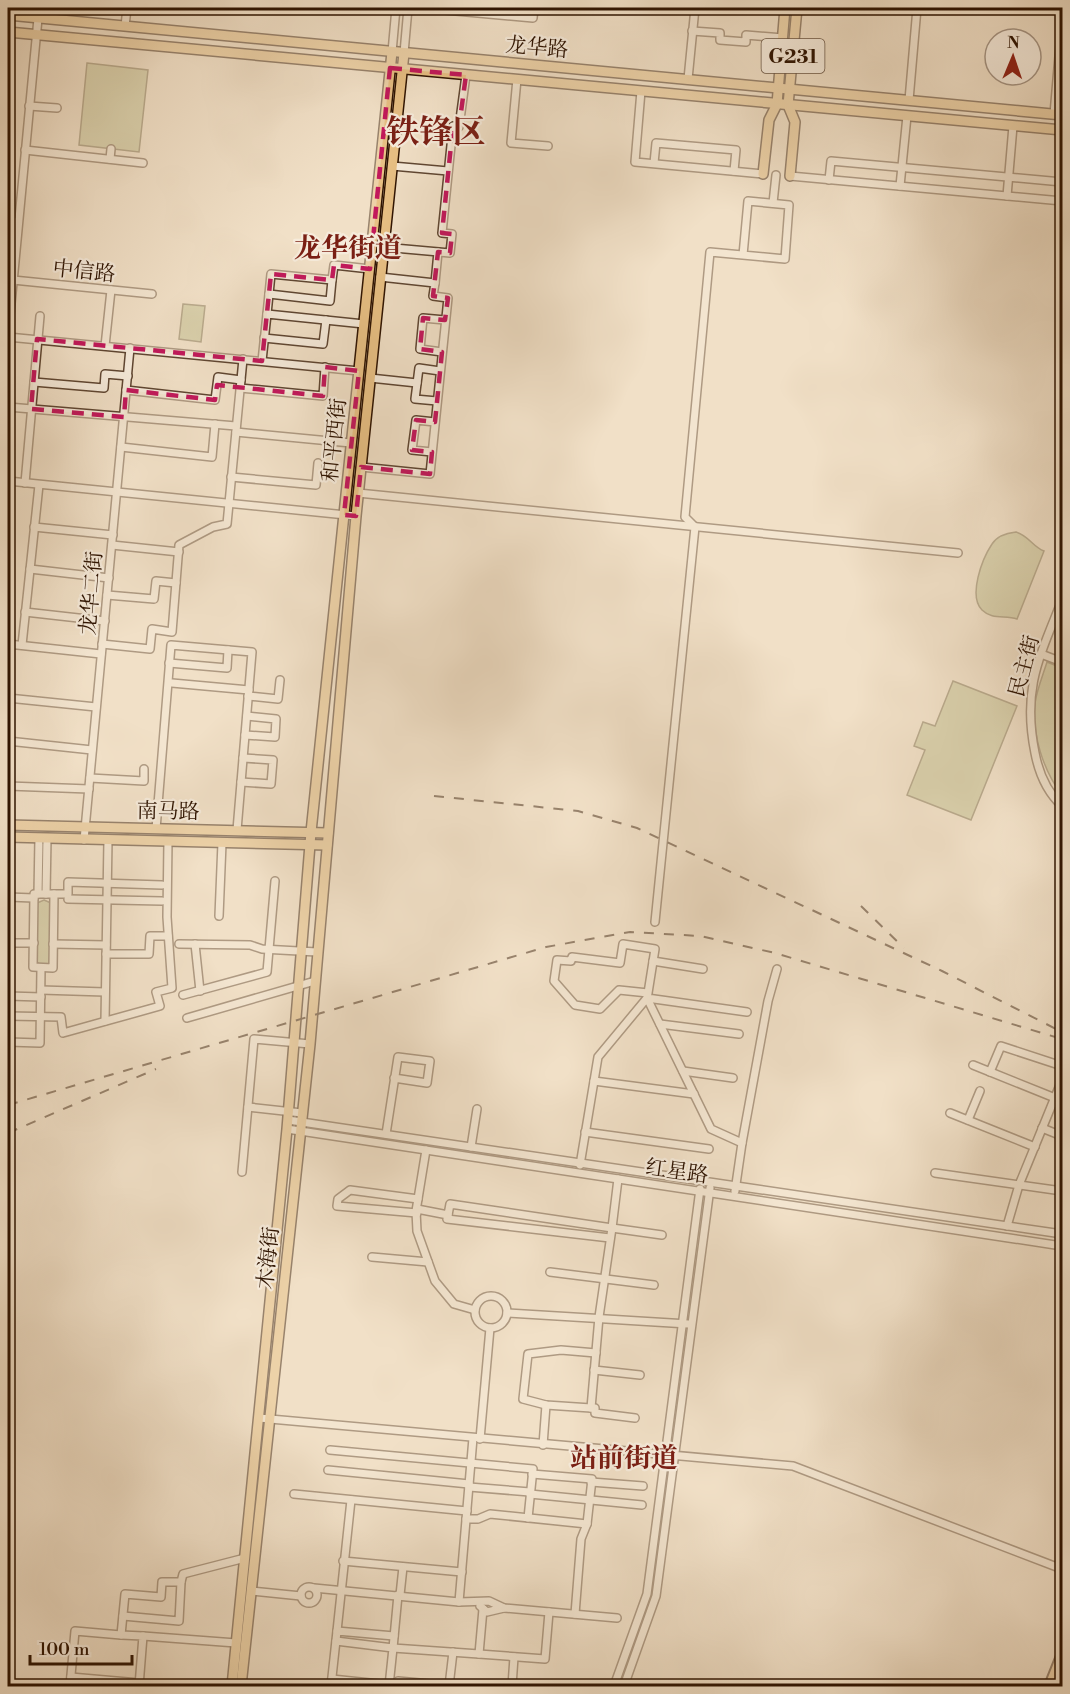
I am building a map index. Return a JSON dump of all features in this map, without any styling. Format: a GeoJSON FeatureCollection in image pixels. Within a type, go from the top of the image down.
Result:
{"type":"FeatureCollection","features":[{"type":"Feature","properties":{"kind":"highway"},"geometry":{"type":"LineString","coordinates":[[1050,1686],[1062,1656]]}},
{"type":"Feature","properties":{"kind":"main road","name":"G231"},"geometry":{"type":"LineString","coordinates":[[778,88],[785,8]]}},
{"type":"Feature","properties":{"kind":"main road","name":"G231"},"geometry":{"type":"LineString","coordinates":[[788,105],[797,8]]}},
{"type":"Feature","properties":{"kind":"main road","name":"龙华路"},"geometry":{"type":"LineString","coordinates":[[8,15],[1058,114]]}},
{"type":"Feature","properties":{"kind":"main road","name":"龙华路"},"geometry":{"type":"LineString","coordinates":[[8,32],[1062,130]]}},
{"type":"Feature","properties":{"kind":"main road","name":"和平西街"},"geometry":{"type":"LineString","coordinates":[[311,832],[392,52]]}},
{"type":"Feature","properties":{"kind":"main road","name":"和平西街"},"geometry":{"type":"LineString","coordinates":[[328,833],[358,493],[404,52]]}},
{"type":"Feature","properties":{"kind":"main road"},"geometry":{"type":"LineString","coordinates":[[763,174],[769,120],[777,104],[778,88]]}},
{"type":"Feature","properties":{"kind":"main road"},"geometry":{"type":"LineString","coordinates":[[788,105],[795,122],[790,176]]}},
{"type":"Feature","properties":{"kind":"main road","name":"南马路"},"geometry":{"type":"LineString","coordinates":[[8,825],[328,833]]}},
{"type":"Feature","properties":{"kind":"main road","name":"木海街"},"geometry":{"type":"LineString","coordinates":[[232,1686],[288,1120],[311,832]]}},
{"type":"Feature","properties":{"kind":"main road","name":"木海街"},"geometry":{"type":"LineString","coordinates":[[241,1686],[310,1044],[316,952],[328,833]]}},
{"type":"Feature","properties":{"kind":"main road","name":"南马路"},"geometry":{"type":"LineString","coordinates":[[8,837],[327,845]]}},
{"type":"Feature","properties":{"kind":"street"},"geometry":{"type":"LineString","coordinates":[[39,8],[8,336],[359,371]]}},
{"type":"Feature","properties":{"kind":"street"},"geometry":{"type":"LineString","coordinates":[[125,26],[127,8]]}},
{"type":"Feature","properties":{"kind":"street"},"geometry":{"type":"LineString","coordinates":[[392,52],[396,8]]}},
{"type":"Feature","properties":{"kind":"street"},"geometry":{"type":"LineString","coordinates":[[404,52],[408,8]]}},
{"type":"Feature","properties":{"kind":"street"},"geometry":{"type":"LineString","coordinates":[[445,10],[500,11],[533,18],[534,8]]}},
{"type":"Feature","properties":{"kind":"street"},"geometry":{"type":"LineString","coordinates":[[688,79],[695,8]]}},
{"type":"Feature","properties":{"kind":"street"},"geometry":{"type":"LineString","coordinates":[[909,100],[917,8]]}},
{"type":"Feature","properties":{"kind":"street"},"geometry":{"type":"LineString","coordinates":[[1058,114],[1062,22]]}},
{"type":"Feature","properties":{"kind":"street"},"geometry":{"type":"LineString","coordinates":[[692,31],[720,33],[720,40],[746,42],[746,35],[783,38]]}},
{"type":"Feature","properties":{"kind":"street"},"geometry":{"type":"LineString","coordinates":[[383,247],[450,253],[452,234],[442,233],[453,126],[459,127],[466,75]]}},
{"type":"Feature","properties":{"kind":"street"},"geometry":{"type":"LineString","coordinates":[[517,80],[511,143],[548,146]]}},
{"type":"Feature","properties":{"kind":"street"},"geometry":{"type":"LineString","coordinates":[[641,91],[635,162],[763,174]]}},
{"type":"Feature","properties":{"kind":"street"},"geometry":{"type":"LineString","coordinates":[[29,106],[57,108]]}},
{"type":"Feature","properties":{"kind":"street"},"geometry":{"type":"LineString","coordinates":[[900,186],[907,116]]}},
{"type":"Feature","properties":{"kind":"street"},"geometry":{"type":"LineString","coordinates":[[1007,196],[1013,126]]}},
{"type":"Feature","properties":{"kind":"street"},"geometry":{"type":"LineString","coordinates":[[654,163],[656,143],[736,150],[734,171]]}},
{"type":"Feature","properties":{"kind":"street"},"geometry":{"type":"LineString","coordinates":[[110,159],[111,149]]}},
{"type":"Feature","properties":{"kind":"street"},"geometry":{"type":"LineString","coordinates":[[25,150],[143,163]]}},
{"type":"Feature","properties":{"kind":"street"},"geometry":{"type":"LineString","coordinates":[[829,180],[831,161],[1062,182]]}},
{"type":"Feature","properties":{"kind":"street"},"geometry":{"type":"LineString","coordinates":[[392,166],[448,171]]}},
{"type":"Feature","properties":{"kind":"street"},"geometry":{"type":"LineString","coordinates":[[773,203],[776,175]]}},
{"type":"Feature","properties":{"kind":"street"},"geometry":{"type":"LineString","coordinates":[[790,176],[1062,201]]}},
{"type":"Feature","properties":{"kind":"street"},"geometry":{"type":"LineString","coordinates":[[695,527],[685,517],[710,252],[785,259],[789,205],[748,201],[743,255]]}},
{"type":"Feature","properties":{"kind":"street"},"geometry":{"type":"LineString","coordinates":[[8,221],[18,222]]}},
{"type":"Feature","properties":{"kind":"street"},"geometry":{"type":"LineString","coordinates":[[361,467],[430,474],[448,298],[433,296],[438,252]]}},
{"type":"Feature","properties":{"kind":"street"},"geometry":{"type":"LineString","coordinates":[[269,294],[330,301],[334,265],[369,268]]}},
{"type":"Feature","properties":{"kind":"street"},"geometry":{"type":"LineString","coordinates":[[262,361],[271,274],[332,280]]}},
{"type":"Feature","properties":{"kind":"street"},"geometry":{"type":"LineString","coordinates":[[380,277],[435,283]]}},
{"type":"Feature","properties":{"kind":"street","name":"中信路"},"geometry":{"type":"LineString","coordinates":[[13,280],[152,294]]}},
{"type":"Feature","properties":{"kind":"street"},"geometry":{"type":"LineString","coordinates":[[105,346],[111,290]]}},
{"type":"Feature","properties":{"kind":"street"},"geometry":{"type":"LineString","coordinates":[[267,314],[364,324]]}},
{"type":"Feature","properties":{"kind":"street"},"geometry":{"type":"LineString","coordinates":[[25,483],[40,316]]}},
{"type":"Feature","properties":{"kind":"street"},"geometry":{"type":"LineString","coordinates":[[442,352],[420,350],[423,318],[445,320]]}},
{"type":"Feature","properties":{"kind":"street"},"geometry":{"type":"LineString","coordinates":[[264,338],[323,344],[326,320]]}},
{"type":"Feature","properties":{"kind":"street","name":"龙华二街"},"geometry":{"type":"LineString","coordinates":[[84,840],[130,348]]}},
{"type":"Feature","properties":{"kind":"street"},"geometry":{"type":"LineString","coordinates":[[102,644],[150,649],[152,629],[172,632],[179,545],[213,526],[227,524],[243,359]]}},
{"type":"Feature","properties":{"kind":"street"},"geometry":{"type":"LineString","coordinates":[[126,390],[215,400],[218,377],[241,384],[322,396],[325,368]]}},
{"type":"Feature","properties":{"kind":"street"},"geometry":{"type":"LineString","coordinates":[[437,402],[415,399],[418,368],[440,371]]}},
{"type":"Feature","properties":{"kind":"street"},"geometry":{"type":"LineString","coordinates":[[34,382],[104,388],[105,374],[128,376]]}},
{"type":"Feature","properties":{"kind":"street"},"geometry":{"type":"LineString","coordinates":[[370,378],[417,383]]}},
{"type":"Feature","properties":{"kind":"street"},"geometry":{"type":"LineString","coordinates":[[8,407],[215,424],[236,429],[351,443]]}},
{"type":"Feature","properties":{"kind":"street"},"geometry":{"type":"LineString","coordinates":[[432,452],[412,450],[416,420],[435,422]]}},
{"type":"Feature","properties":{"kind":"street"},"geometry":{"type":"LineString","coordinates":[[121,447],[212,457],[215,424]]}},
{"type":"Feature","properties":{"kind":"street"},"geometry":{"type":"LineString","coordinates":[[231,477],[316,485],[318,463]]}},
{"type":"Feature","properties":{"kind":"street"},"geometry":{"type":"LineString","coordinates":[[8,482],[356,516]]}},
{"type":"Feature","properties":{"kind":"street"},"geometry":{"type":"LineString","coordinates":[[22,645],[39,484]]}},
{"type":"Feature","properties":{"kind":"street"},"geometry":{"type":"LineString","coordinates":[[358,493],[958,553]]}},
{"type":"Feature","properties":{"kind":"street"},"geometry":{"type":"LineString","coordinates":[[34,526],[113,535]]}},
{"type":"Feature","properties":{"kind":"street"},"geometry":{"type":"LineString","coordinates":[[655,922],[695,527]]}},
{"type":"Feature","properties":{"kind":"street"},"geometry":{"type":"LineString","coordinates":[[112,545],[179,552]]}},
{"type":"Feature","properties":{"kind":"street"},"geometry":{"type":"LineString","coordinates":[[30,569],[109,578]]}},
{"type":"Feature","properties":{"kind":"street"},"geometry":{"type":"LineString","coordinates":[[107,595],[154,599],[156,581],[176,583]]}},
{"type":"Feature","properties":{"kind":"street","name":"民主街"},"geometry":{"type":"LineString","coordinates":[[1062,600],[1041,654],[1031,693],[1029,712],[1030,732],[1038,767],[1047,788],[1062,806]]}},
{"type":"Feature","properties":{"kind":"street"},"geometry":{"type":"LineString","coordinates":[[25,612],[105,621]]}},
{"type":"Feature","properties":{"kind":"street"},"geometry":{"type":"LineString","coordinates":[[8,644],[101,654]]}},
{"type":"Feature","properties":{"kind":"street"},"geometry":{"type":"LineString","coordinates":[[156,829],[171,645],[252,652],[237,831]]}},
{"type":"Feature","properties":{"kind":"street"},"geometry":{"type":"LineString","coordinates":[[169,663],[227,668],[228,650]]}},
{"type":"Feature","properties":{"kind":"street"},"geometry":{"type":"LineString","coordinates":[[1041,654],[1062,662]]}},
{"type":"Feature","properties":{"kind":"street"},"geometry":{"type":"LineString","coordinates":[[172,683],[278,699],[280,680]]}},
{"type":"Feature","properties":{"kind":"street"},"geometry":{"type":"LineString","coordinates":[[8,698],[96,707]]}},
{"type":"Feature","properties":{"kind":"street"},"geometry":{"type":"LineString","coordinates":[[245,735],[275,737],[276,719],[247,716]]}},
{"type":"Feature","properties":{"kind":"street"},"geometry":{"type":"LineString","coordinates":[[8,741],[92,750]]}},
{"type":"Feature","properties":{"kind":"street"},"geometry":{"type":"LineString","coordinates":[[241,782],[271,784],[273,768],[273,760],[243,758]]}},
{"type":"Feature","properties":{"kind":"street"},"geometry":{"type":"LineString","coordinates":[[90,778],[144,781],[144,769]]}},
{"type":"Feature","properties":{"kind":"street"},"geometry":{"type":"LineString","coordinates":[[8,786],[89,789]]}},
{"type":"Feature","properties":{"kind":"street"},"geometry":{"type":"LineString","coordinates":[[43,838],[33,967],[53,968],[54,896]]}},
{"type":"Feature","properties":{"kind":"street"},"geometry":{"type":"LineString","coordinates":[[105,1021],[108,840]]}},
{"type":"Feature","properties":{"kind":"street"},"geometry":{"type":"LineString","coordinates":[[8,1016],[61,1017],[63,1033],[160,1006],[156,992],[172,988],[168,936],[168,842]]}},
{"type":"Feature","properties":{"kind":"street"},"geometry":{"type":"LineString","coordinates":[[219,916],[222,843]]}},
{"type":"Feature","properties":{"kind":"street"},"geometry":{"type":"LineString","coordinates":[[183,995],[267,972],[274,881]]}},
{"type":"Feature","properties":{"kind":"street"},"geometry":{"type":"LineString","coordinates":[[68,897],[68,882],[162,885]]}},
{"type":"Feature","properties":{"kind":"street"},"geometry":{"type":"LineString","coordinates":[[8,897],[40,895],[162,901]]}},
{"type":"Feature","properties":{"kind":"street"},"geometry":{"type":"LineString","coordinates":[[106,954],[149,954],[150,936],[168,936]]}},
{"type":"Feature","properties":{"kind":"street"},"geometry":{"type":"LineString","coordinates":[[8,943],[34,943]]}},
{"type":"Feature","properties":{"kind":"street"},"geometry":{"type":"LineString","coordinates":[[53,944],[106,945]]}},
{"type":"Feature","properties":{"kind":"street"},"geometry":{"type":"LineString","coordinates":[[179,944],[250,945],[269,949],[316,952]]}},
{"type":"Feature","properties":{"kind":"street"},"geometry":{"type":"LineString","coordinates":[[195,944],[200,991]]}},
{"type":"Feature","properties":{"kind":"street"},"geometry":{"type":"LineString","coordinates":[[579,1173],[598,1056],[647,996],[655,949],[623,944],[620,963],[572,957],[571,961],[557,960],[554,981],[575,1005],[600,1009],[619,990],[647,996],[747,1012]]}},
{"type":"Feature","properties":{"kind":"street"},"geometry":{"type":"LineString","coordinates":[[653,961],[703,969]]}},
{"type":"Feature","properties":{"kind":"street"},"geometry":{"type":"LineString","coordinates":[[8,1042],[40,1043],[41,968]]}},
{"type":"Feature","properties":{"kind":"street"},"geometry":{"type":"LineString","coordinates":[[735,1196],[742,1143],[768,1001],[777,969]]}},
{"type":"Feature","properties":{"kind":"street"},"geometry":{"type":"LineString","coordinates":[[187,1018],[315,981]]}},
{"type":"Feature","properties":{"kind":"street"},"geometry":{"type":"LineString","coordinates":[[8,996],[105,992]]}},
{"type":"Feature","properties":{"kind":"street"},"geometry":{"type":"LineString","coordinates":[[647,996],[711,1129],[742,1143]]}},
{"type":"Feature","properties":{"kind":"street"},"geometry":{"type":"LineString","coordinates":[[660,1024],[739,1034]]}},
{"type":"Feature","properties":{"kind":"street"},"geometry":{"type":"LineString","coordinates":[[242,1172],[254,1039],[310,1044]]}},
{"type":"Feature","properties":{"kind":"street"},"geometry":{"type":"LineString","coordinates":[[990,1072],[1001,1046],[1062,1066]]}},
{"type":"Feature","properties":{"kind":"street"},"geometry":{"type":"LineString","coordinates":[[386,1134],[394,1078],[398,1057],[430,1061],[427,1083],[394,1078]]}},
{"type":"Feature","properties":{"kind":"street"},"geometry":{"type":"LineString","coordinates":[[973,1065],[1058,1096]]}},
{"type":"Feature","properties":{"kind":"street"},"geometry":{"type":"LineString","coordinates":[[683,1071],[733,1078]]}},
{"type":"Feature","properties":{"kind":"street"},"geometry":{"type":"LineString","coordinates":[[1006,1226],[1019,1185],[1042,1128],[1058,1096],[1062,1080]]}},
{"type":"Feature","properties":{"kind":"street"},"geometry":{"type":"LineString","coordinates":[[594,1081],[694,1094]]}},
{"type":"Feature","properties":{"kind":"street"},"geometry":{"type":"LineString","coordinates":[[968,1120],[980,1091]]}},
{"type":"Feature","properties":{"kind":"street"},"geometry":{"type":"LineString","coordinates":[[248,1107],[301,1122]]}},
{"type":"Feature","properties":{"kind":"street"},"geometry":{"type":"LineString","coordinates":[[471,1147],[477,1109]]}},
{"type":"Feature","properties":{"kind":"street"},"geometry":{"type":"LineString","coordinates":[[950,1113],[1035,1147]]}},
{"type":"Feature","properties":{"kind":"street","name":"红星路"},"geometry":{"type":"LineString","coordinates":[[288,1120],[1062,1234]]}},
{"type":"Feature","properties":{"kind":"street","name":"红星路"},"geometry":{"type":"LineString","coordinates":[[301,1122],[426,1150],[1062,1246]]}},
{"type":"Feature","properties":{"kind":"street"},"geometry":{"type":"LineString","coordinates":[[1042,1128],[1062,1136]]}},
{"type":"Feature","properties":{"kind":"street"},"geometry":{"type":"LineString","coordinates":[[585,1132],[709,1149]]}},
{"type":"Feature","properties":{"kind":"street"},"geometry":{"type":"LineString","coordinates":[[426,1150],[418,1199],[417,1231],[435,1281],[454,1304],[475,1310]]}},
{"type":"Feature","properties":{"kind":"street"},"geometry":{"type":"LineString","coordinates":[[935,1173],[1062,1191]]}},
{"type":"Feature","properties":{"kind":"street"},"geometry":{"type":"LineString","coordinates":[[591,1408],[599,1317],[618,1179]]}},
{"type":"Feature","properties":{"kind":"street"},"geometry":{"type":"LineString","coordinates":[[624,1686],[656,1596],[701,1181]]}},
{"type":"Feature","properties":{"kind":"street"},"geometry":{"type":"LineString","coordinates":[[614,1686],[647,1594],[693,1324],[711,1182]]}},
{"type":"Feature","properties":{"kind":"street"},"geometry":{"type":"LineString","coordinates":[[418,1199],[350,1190],[338,1199],[337,1206],[448,1215]]}},
{"type":"Feature","properties":{"kind":"street"},"geometry":{"type":"LineString","coordinates":[[610,1238],[447,1219],[450,1204],[662,1235]]}},
{"type":"Feature","properties":{"kind":"street"},"geometry":{"type":"LineString","coordinates":[[484,1225],[486,1210]]}},
{"type":"Feature","properties":{"kind":"street"},"geometry":{"type":"LineString","coordinates":[[555,1232],[561,1221]]}},
{"type":"Feature","properties":{"kind":"street"},"geometry":{"type":"LineString","coordinates":[[372,1257],[428,1262]]}},
{"type":"Feature","properties":{"kind":"street"},"geometry":{"type":"LineString","coordinates":[[550,1272],[654,1285]]}},
{"type":"Feature","properties":{"kind":"street"},"geometry":{"type":"LineString","coordinates":[[494,1296],[503,1300],[507,1312],[502,1324],[490,1328],[478,1322],[475,1310],[483,1297],[494,1296]]}},
{"type":"Feature","properties":{"kind":"street"},"geometry":{"type":"LineString","coordinates":[[507,1312],[693,1324]]}},
{"type":"Feature","properties":{"kind":"street"},"geometry":{"type":"LineString","coordinates":[[459,1602],[471,1464],[477,1439],[490,1328]]}},
{"type":"Feature","properties":{"kind":"street"},"geometry":{"type":"LineString","coordinates":[[596,1353],[561,1350],[528,1354],[524,1399],[546,1405],[595,1408],[595,1413],[635,1418]]}},
{"type":"Feature","properties":{"kind":"street"},"geometry":{"type":"LineString","coordinates":[[594,1370],[640,1375]]}},
{"type":"Feature","properties":{"kind":"street"},"geometry":{"type":"LineString","coordinates":[[543,1445],[546,1405]]}},
{"type":"Feature","properties":{"kind":"street"},"geometry":{"type":"LineString","coordinates":[[258,1418],[671,1457],[793,1466],[1062,1569]]}},
{"type":"Feature","properties":{"kind":"street"},"geometry":{"type":"LineString","coordinates":[[330,1450],[532,1470],[528,1518]]}},
{"type":"Feature","properties":{"kind":"street"},"geometry":{"type":"LineString","coordinates":[[328,1470],[642,1505]]}},
{"type":"Feature","properties":{"kind":"street"},"geometry":{"type":"LineString","coordinates":[[532,1474],[592,1479],[587,1524],[581,1539],[575,1614]]}},
{"type":"Feature","properties":{"kind":"street"},"geometry":{"type":"LineString","coordinates":[[591,1482],[644,1486]]}},
{"type":"Feature","properties":{"kind":"street"},"geometry":{"type":"LineString","coordinates":[[294,1494],[467,1515],[478,1519],[490,1514],[587,1524]]}},
{"type":"Feature","properties":{"kind":"street"},"geometry":{"type":"LineString","coordinates":[[351,1500],[332,1683],[389,1685],[398,1681],[451,1686],[453,1652]]}},
{"type":"Feature","properties":{"kind":"street"},"geometry":{"type":"LineString","coordinates":[[123,1616],[179,1621],[183,1574],[245,1558]]}},
{"type":"Feature","properties":{"kind":"street"},"geometry":{"type":"LineString","coordinates":[[343,1561],[462,1572]]}},
{"type":"Feature","properties":{"kind":"street"},"geometry":{"type":"LineString","coordinates":[[389,1685],[403,1567]]}},
{"type":"Feature","properties":{"kind":"street"},"geometry":{"type":"LineString","coordinates":[[121,1635],[124,1594],[161,1597],[162,1582],[181,1582]]}},
{"type":"Feature","properties":{"kind":"street"},"geometry":{"type":"LineString","coordinates":[[301,1596],[306,1587],[459,1602],[480,1606],[494,1612],[504,1608],[617,1618]]}},
{"type":"Feature","properties":{"kind":"street"},"geometry":{"type":"LineString","coordinates":[[251,1591],[301,1596],[306,1602],[314,1601],[317,1595],[314,1588]]}},
{"type":"Feature","properties":{"kind":"street"},"geometry":{"type":"LineString","coordinates":[[479,1654],[480,1606]]}},
{"type":"Feature","properties":{"kind":"street"},"geometry":{"type":"LineString","coordinates":[[336,1641],[393,1648],[545,1659],[549,1612]]}},
{"type":"Feature","properties":{"kind":"street"},"geometry":{"type":"LineString","coordinates":[[70,1686],[75,1630],[236,1642]]}},
{"type":"Feature","properties":{"kind":"street"},"geometry":{"type":"LineString","coordinates":[[337,1631],[394,1636]]}},
{"type":"Feature","properties":{"kind":"street"},"geometry":{"type":"LineString","coordinates":[[71,1677],[139,1685],[143,1636]]}},
{"type":"Feature","properties":{"kind":"street"},"geometry":{"type":"LineString","coordinates":[[512,1686],[514,1657]]}},
{"type":"Feature","properties":{"kind":"highlighted area"},"geometry":{"type":"Polygon","coordinates":[[[390,68],[466,75],[459,127],[453,126],[442,233],[452,234],[450,253],[438,252],[433,296],[448,298],[445,320],[423,318],[420,349],[442,352],[435,422],[416,420],[412,450],[432,452],[430,474],[361,467],[356,516],[344,515],[359,371],[325,367],[323,396],[217,385],[215,400],[126,390],[124,417],[31,409],[37,339],[262,361],[271,274],[332,280],[334,265],[370,269],[390,68]]]}},
{"type":"Feature","properties":{"kind":"shaded area"},"geometry":{"type":"Polygon","coordinates":[[[87,63],[148,70],[139,152],[79,145],[87,63]]]}},
{"type":"Feature","properties":{"kind":"shaded area"},"geometry":{"type":"Polygon","coordinates":[[[183,304],[205,306],[201,342],[179,339],[183,304]]]}},
{"type":"Feature","properties":{"kind":"shaded area"},"geometry":{"type":"Polygon","coordinates":[[[1016,532],[1044,551],[1017,619],[986,613],[978,604],[976,596],[978,577],[994,541],[1002,535],[1016,532]]]}},
{"type":"Feature","properties":{"kind":"shaded area"},"geometry":{"type":"Polygon","coordinates":[[[1047,662],[1062,668],[1062,795],[1044,763],[1035,727],[1035,703],[1047,662]]]}},
{"type":"Feature","properties":{"kind":"shaded area"},"geometry":{"type":"Polygon","coordinates":[[[953,681],[1017,706],[971,820],[907,795],[925,750],[914,746],[923,722],[935,726],[953,681]]]}},
{"type":"Feature","properties":{"kind":"shaded area"},"geometry":{"type":"Polygon","coordinates":[[[44,900],[51,903],[50,963],[43,966],[36,962],[37,903],[44,900]]]}},
{"type":"Feature","properties":{"kind":"railway"},"geometry":{"type":"LineString","coordinates":[[434,796],[578,811],[637,828],[942,971],[1062,1032]]}},
{"type":"Feature","properties":{"kind":"railway"},"geometry":{"type":"LineString","coordinates":[[861,906],[904,948]]}},
{"type":"Feature","properties":{"kind":"railway"},"geometry":{"type":"LineString","coordinates":[[8,1105],[546,947],[630,932],[700,936],[775,953],[1062,1039]]}},
{"type":"Feature","properties":{"kind":"railway"},"geometry":{"type":"LineString","coordinates":[[8,1133],[156,1069]]}},
{"type":"Feature","properties":{"kind":"district","name":"铁锋区"},"geometry":{"type":"Point","coordinates":[436,131]}},
{"type":"Feature","properties":{"kind":"district","name":"龙华街道"},"geometry":{"type":"Point","coordinates":[348,248]}},
{"type":"Feature","properties":{"kind":"district","name":"站前街道"},"geometry":{"type":"Point","coordinates":[624,1458]}}]}
